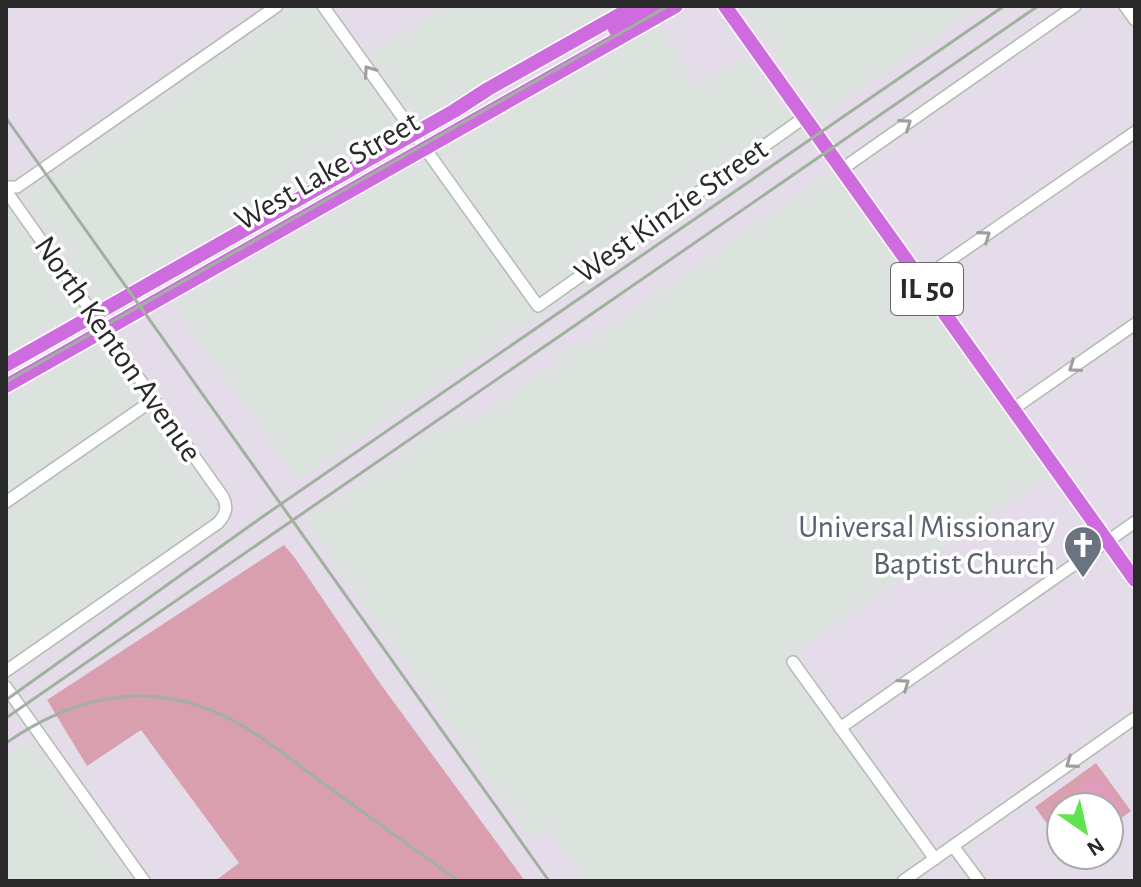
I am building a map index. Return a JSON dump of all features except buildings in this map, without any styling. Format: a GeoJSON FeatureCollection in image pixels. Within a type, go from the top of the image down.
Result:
{"type":"FeatureCollection","features":[{"type":"Feature","properties":{"kind":"main road","name":"West Lake Street"},"geometry":{"type":"LineString","coordinates":[[419,141],[488,89],[635,6]]}},
{"type":"Feature","properties":{"kind":"main road","name":"West Lake Street"},"geometry":{"type":"LineString","coordinates":[[6,376],[656,6]]}},
{"type":"Feature","properties":{"kind":"main road","name":"West Lake Street"},"geometry":{"type":"LineString","coordinates":[[419,141],[676,6]]}},
{"type":"Feature","properties":{"kind":"main road","name":"IL 50"},"geometry":{"type":"LineString","coordinates":[[725,6],[1135,580]]}},
{"type":"Feature","properties":{"kind":"main road","name":"West Lake Street"},"geometry":{"type":"LineString","coordinates":[[6,365],[99,323]]}},
{"type":"Feature","properties":{"kind":"main road","name":"West Lake Street"},"geometry":{"type":"LineString","coordinates":[[6,386],[99,323]]}},
{"type":"Feature","properties":{"kind":"street"},"geometry":{"type":"LineString","coordinates":[[6,189],[17,187],[277,6]]}},
{"type":"Feature","properties":{"kind":"street"},"geometry":{"type":"LineString","coordinates":[[323,6],[419,141]]}},
{"type":"Feature","properties":{"kind":"street"},"geometry":{"type":"LineString","coordinates":[[842,169],[1075,6]]}},
{"type":"Feature","properties":{"kind":"street"},"geometry":{"type":"LineString","coordinates":[[1125,6],[1135,20]]}},
{"type":"Feature","properties":{"kind":"street","name":"West Kinzie Street"},"geometry":{"type":"LineString","coordinates":[[419,141],[538,306],[805,117]]}},
{"type":"Feature","properties":{"kind":"street"},"geometry":{"type":"LineString","coordinates":[[921,280],[1135,132]]}},
{"type":"Feature","properties":{"kind":"street","name":"North Kenton Avenue"},"geometry":{"type":"LineString","coordinates":[[6,189],[223,497],[226,508],[218,523],[6,671]]}},
{"type":"Feature","properties":{"kind":"street"},"geometry":{"type":"LineString","coordinates":[[1013,409],[1135,324]]}},
{"type":"Feature","properties":{"kind":"street"},"geometry":{"type":"LineString","coordinates":[[6,502],[153,400]]}},
{"type":"Feature","properties":{"kind":"street"},"geometry":{"type":"LineString","coordinates":[[840,728],[1135,522]]}},
{"type":"Feature","properties":{"kind":"street"},"geometry":{"type":"LineString","coordinates":[[793,662],[935,859]]}},
{"type":"Feature","properties":{"kind":"street"},"geometry":{"type":"LineString","coordinates":[[6,687],[144,881]]}},
{"type":"Feature","properties":{"kind":"street"},"geometry":{"type":"LineString","coordinates":[[903,881],[1135,718]]}},
{"type":"Feature","properties":{"kind":"street"},"geometry":{"type":"LineString","coordinates":[[953,846],[979,881]]}},
{"type":"Feature","properties":{"kind":"shaded area"},"geometry":{"type":"Polygon","coordinates":[[[290,6],[314,6],[400,130],[97,302],[22,195],[290,6]]]}},
{"type":"Feature","properties":{"kind":"shaded area"},"geometry":{"type":"Polygon","coordinates":[[[446,6],[619,6],[414,120],[368,55],[446,6]]]}},
{"type":"Feature","properties":{"kind":"shaded area"},"geometry":{"type":"Polygon","coordinates":[[[741,6],[980,6],[824,115],[828,121],[824,124],[741,6]]]}},
{"type":"Feature","properties":{"kind":"shaded area"},"geometry":{"type":"Polygon","coordinates":[[[659,24],[696,86],[746,56],[805,138],[801,140],[796,135],[531,323],[529,321],[299,481],[172,304],[659,24]]]}},
{"type":"Feature","properties":{"kind":"shaded area"},"geometry":{"type":"Polygon","coordinates":[[[832,171],[1049,474],[784,661],[927,858],[896,881],[584,881],[547,829],[531,840],[304,521],[456,415],[475,419],[557,362],[555,357],[579,340],[583,345],[832,171]]]}},
{"type":"Feature","properties":{"kind":"shaded area"},"geometry":{"type":"Polygon","coordinates":[[[6,199],[82,309],[6,354],[6,199]]]}},
{"type":"Feature","properties":{"kind":"shaded area"},"geometry":{"type":"Polygon","coordinates":[[[104,342],[218,503],[219,512],[215,518],[6,663],[6,397],[104,342]]]}},
{"type":"Feature","properties":{"kind":"shaded area"},"geometry":{"type":"Polygon","coordinates":[[[284,545],[379,682],[525,881],[215,881],[239,863],[141,730],[87,766],[47,700],[284,545]]]}},
{"type":"Feature","properties":{"kind":"shaded area"},"geometry":{"type":"Polygon","coordinates":[[[32,740],[132,881],[6,881],[6,757],[32,740]]]}},
{"type":"Feature","properties":{"kind":"shaded area"},"geometry":{"type":"Polygon","coordinates":[[[1096,763],[1116,791],[1057,791],[1096,763]]]}},
{"type":"Feature","properties":{"kind":"shaded area"},"geometry":{"type":"Polygon","coordinates":[[[1098,774],[1110,791],[1080,791],[1078,788],[1098,774]]]}},
{"type":"Feature","properties":{"kind":"shaded area"},"geometry":{"type":"Polygon","coordinates":[[[1045,800],[1045,821],[1035,807],[1045,800]]]}},
{"type":"Feature","properties":{"kind":"railway"},"geometry":{"type":"LineString","coordinates":[[6,382],[668,6]]}},
{"type":"Feature","properties":{"kind":"railway"},"geometry":{"type":"LineString","coordinates":[[6,700],[265,515],[1004,6]]}},
{"type":"Feature","properties":{"kind":"railway"},"geometry":{"type":"LineString","coordinates":[[6,718],[1038,6]]}},
{"type":"Feature","properties":{"kind":"railway"},"geometry":{"type":"LineString","coordinates":[[6,118],[549,881]]}},
{"type":"Feature","properties":{"kind":"railway"},"geometry":{"type":"LineString","coordinates":[[6,743],[54,716],[105,699],[132,696],[186,702],[213,711],[255,734],[459,881]]}},
{"type":"Feature","properties":{"kind":"place","name":"Universal Missionary Baptist Church"},"geometry":{"type":"Point","coordinates":[1083,579]}}]}
